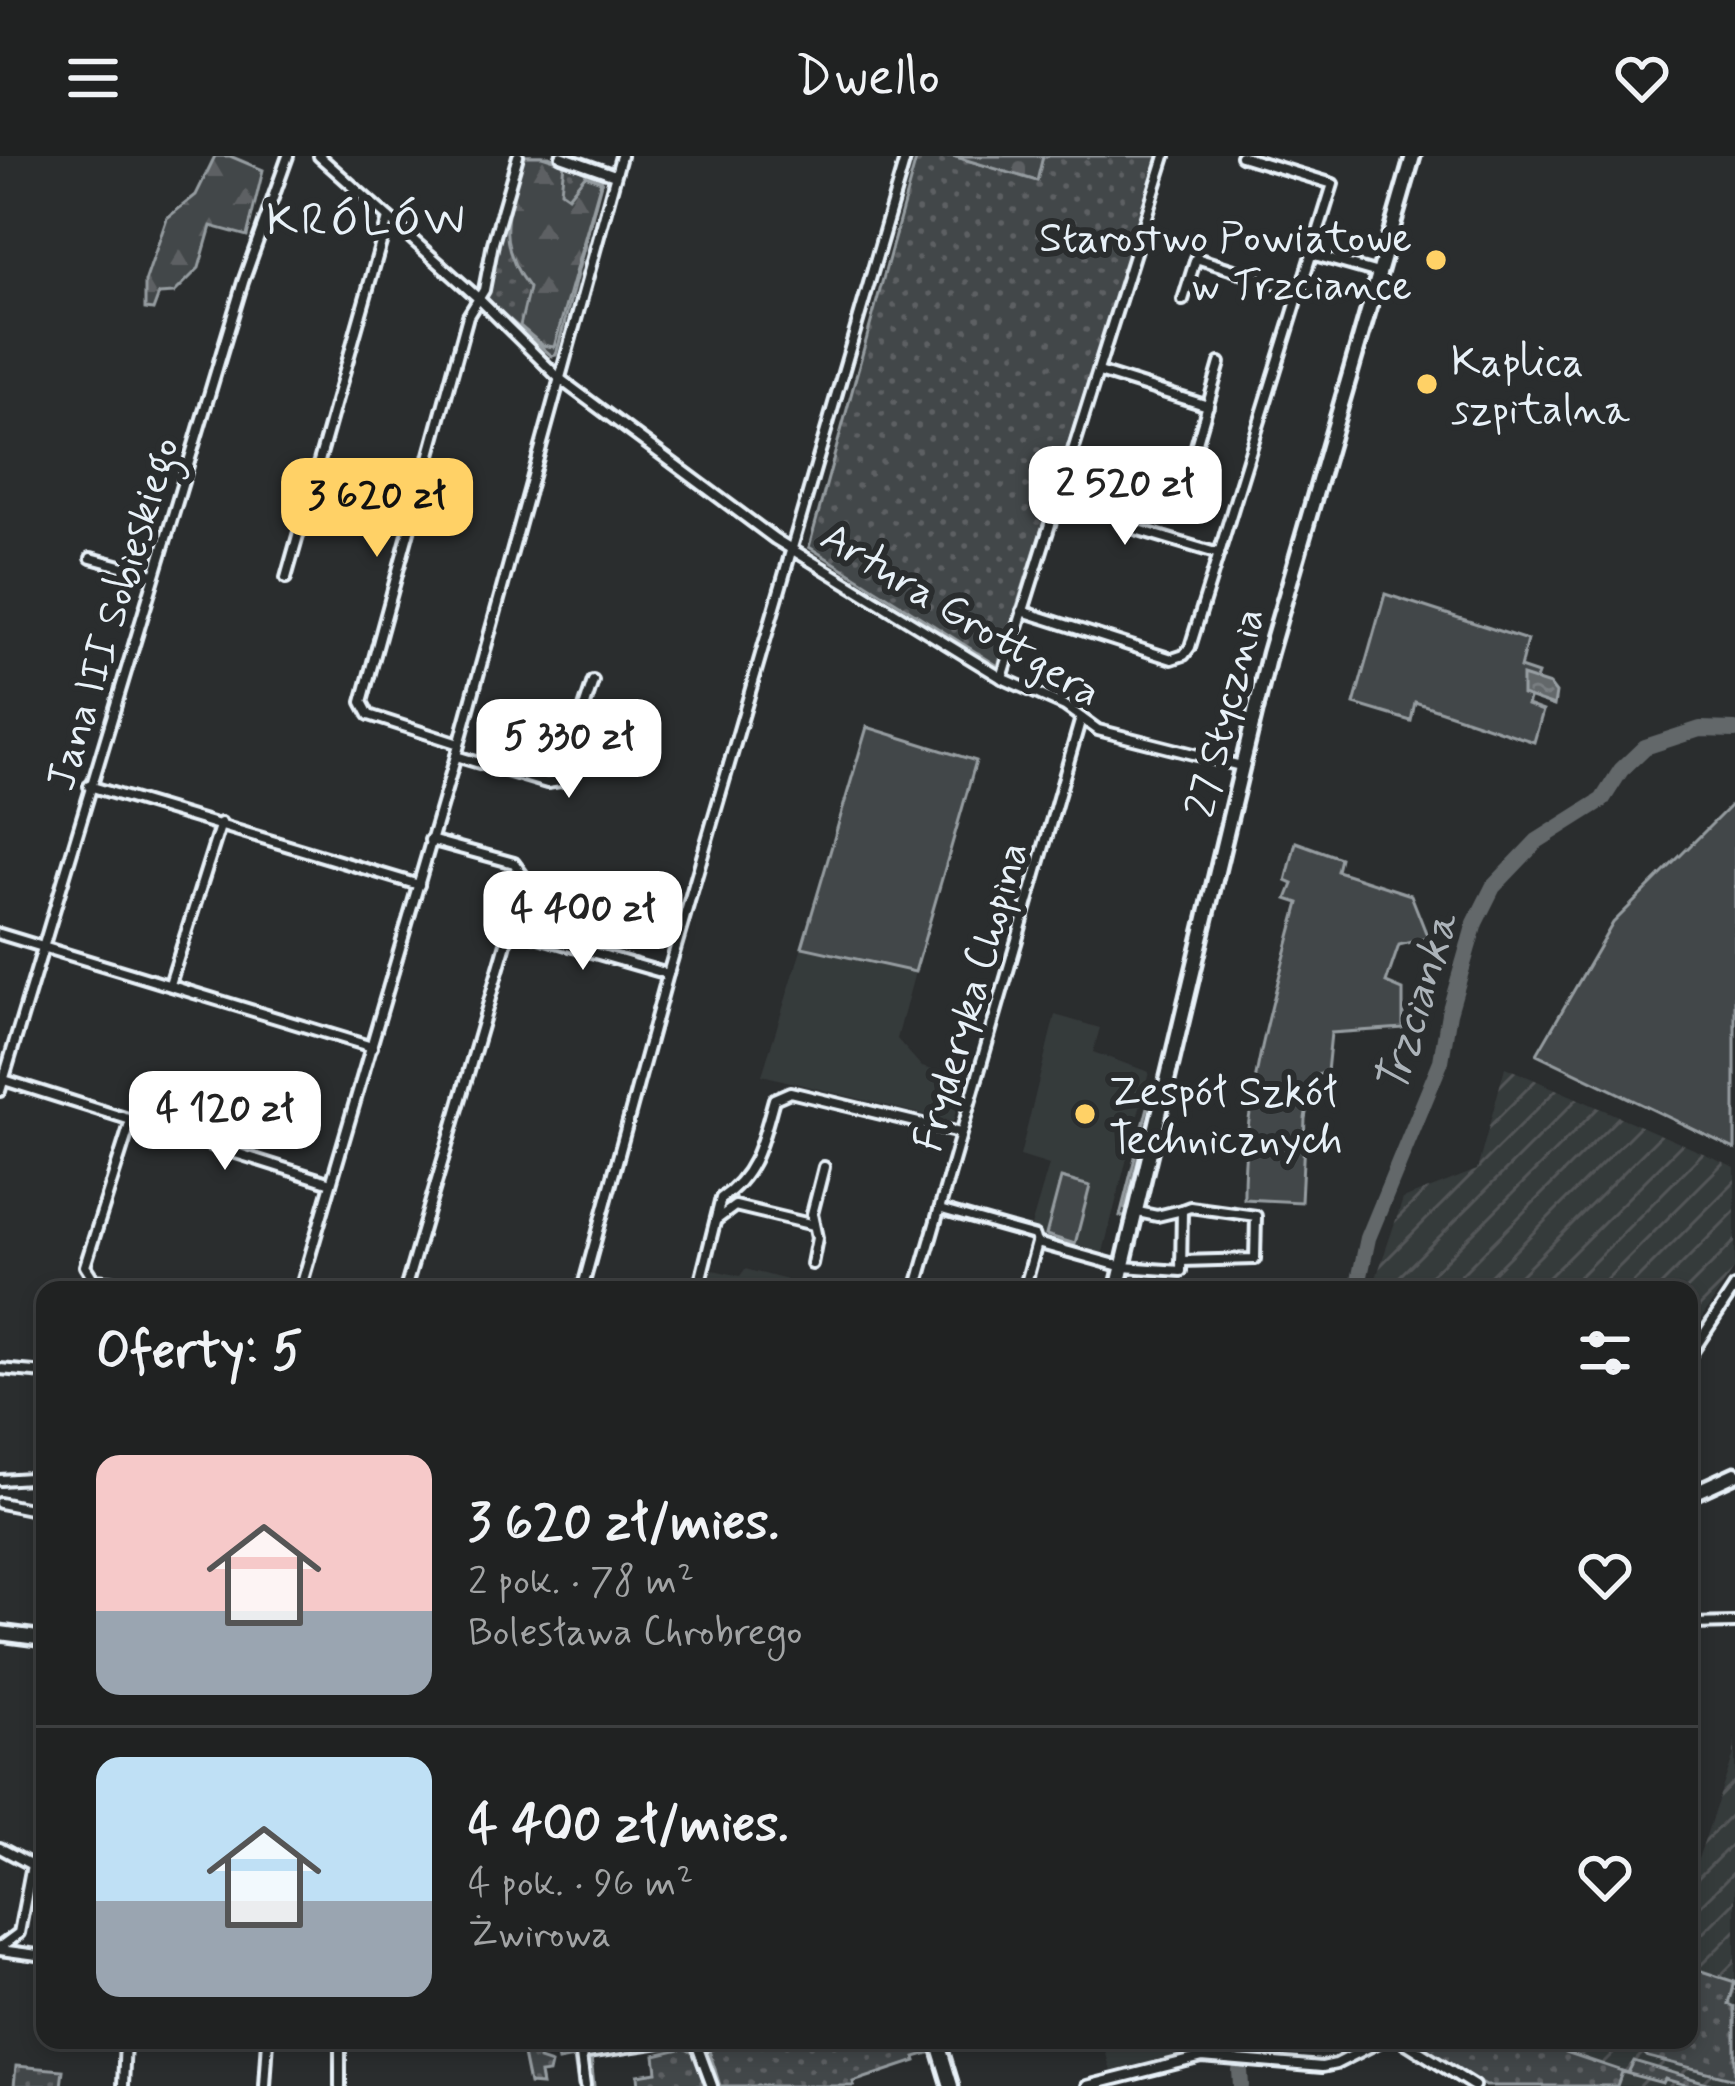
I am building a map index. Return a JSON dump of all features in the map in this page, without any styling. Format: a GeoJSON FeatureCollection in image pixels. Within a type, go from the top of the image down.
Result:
{"type":"FeatureCollection","features":[{"type":"Feature","properties":{"kind":"main road","name":"27 Stycznia"},"geometry":{"type":"LineString","coordinates":[[1119,1281],[1241,766],[1413,156]]}},
{"type":"Feature","properties":{"kind":"main road"},"geometry":{"type":"LineString","coordinates":[[1698,1491],[1735,1474]]}},
{"type":"Feature","properties":{"kind":"main road"},"geometry":{"type":"LineString","coordinates":[[0,1633],[36,1638]]}},
{"type":"Feature","properties":{"kind":"main road"},"geometry":{"type":"LineString","coordinates":[[940,2049],[951,2086]]}},
{"type":"Feature","properties":{"kind":"street","name":"Jana III Sobieskiego"},"geometry":{"type":"LineString","coordinates":[[0,1091],[244,281],[288,156]]}},
{"type":"Feature","properties":{"kind":"street","name":"Artura Grottgera"},"geometry":{"type":"LineString","coordinates":[[319,156],[478,298],[560,379],[775,539],[1098,730],[1241,766]]}},
{"type":"Feature","properties":{"kind":"street"},"geometry":{"type":"LineString","coordinates":[[459,744],[369,715],[362,702],[462,338],[490,271],[493,243],[518,156]]}},
{"type":"Feature","properties":{"kind":"street"},"geometry":{"type":"LineString","coordinates":[[562,156],[615,175]]}},
{"type":"Feature","properties":{"kind":"street"},"geometry":{"type":"LineString","coordinates":[[303,1281],[456,756],[621,156]]}},
{"type":"Feature","properties":{"kind":"street"},"geometry":{"type":"LineString","coordinates":[[584,1281],[668,974],[906,156]]}},
{"type":"Feature","properties":{"kind":"street"},"geometry":{"type":"LineString","coordinates":[[1002,677],[1165,156]]}},
{"type":"Feature","properties":{"kind":"street"},"geometry":{"type":"LineString","coordinates":[[1022,611],[1172,658],[1184,655],[1190,647],[1333,184],[1241,156]]}},
{"type":"Feature","properties":{"kind":"street"},"geometry":{"type":"LineString","coordinates":[[286,578],[388,218]]}},
{"type":"Feature","properties":{"kind":"street"},"geometry":{"type":"LineString","coordinates":[[1311,254],[1378,273]]}},
{"type":"Feature","properties":{"kind":"street"},"geometry":{"type":"LineString","coordinates":[[1183,299],[1196,258],[1300,291]]}},
{"type":"Feature","properties":{"kind":"street"},"geometry":{"type":"LineString","coordinates":[[1196,446],[1220,363]]}},
{"type":"Feature","properties":{"kind":"street"},"geometry":{"type":"LineString","coordinates":[[1099,372],[1208,406]]}},
{"type":"Feature","properties":{"kind":"street"},"geometry":{"type":"LineString","coordinates":[[1127,480],[1116,513],[1122,525],[1219,554]]}},
{"type":"Feature","properties":{"kind":"street"},"geometry":{"type":"LineString","coordinates":[[91,558],[154,575]]}},
{"type":"Feature","properties":{"kind":"street"},"geometry":{"type":"LineString","coordinates":[[456,756],[547,783],[560,781],[593,681]]}},
{"type":"Feature","properties":{"kind":"street","name":"Fryderyka Chopina"},"geometry":{"type":"LineString","coordinates":[[919,1281],[1081,718]]}},
{"type":"Feature","properties":{"kind":"street"},"geometry":{"type":"LineString","coordinates":[[89,786],[419,885]]}},
{"type":"Feature","properties":{"kind":"street"},"geometry":{"type":"LineString","coordinates":[[170,984],[221,823]]}},
{"type":"Feature","properties":{"kind":"street"},"geometry":{"type":"LineString","coordinates":[[408,1281],[525,878],[514,862],[430,840]]}},
{"type":"Feature","properties":{"kind":"street"},"geometry":{"type":"LineString","coordinates":[[511,928],[668,974]]}},
{"type":"Feature","properties":{"kind":"street"},"geometry":{"type":"LineString","coordinates":[[0,934],[372,1047]]}},
{"type":"Feature","properties":{"kind":"street"},"geometry":{"type":"LineString","coordinates":[[2,1079],[332,1183]]}},
{"type":"Feature","properties":{"kind":"street"},"geometry":{"type":"LineString","coordinates":[[714,1221],[735,1206],[740,1186],[757,1157],[774,1099],[780,1094],[790,1092],[960,1133]]}},
{"type":"Feature","properties":{"kind":"street"},"geometry":{"type":"LineString","coordinates":[[105,1281],[94,1280],[85,1266],[131,1121]]}},
{"type":"Feature","properties":{"kind":"street"},"geometry":{"type":"LineString","coordinates":[[812,1264],[817,1238],[812,1214],[824,1167]]}},
{"type":"Feature","properties":{"kind":"street"},"geometry":{"type":"LineString","coordinates":[[700,1281],[721,1198],[740,1186]]}},
{"type":"Feature","properties":{"kind":"street"},"geometry":{"type":"LineString","coordinates":[[735,1206],[814,1225]]}},
{"type":"Feature","properties":{"kind":"street"},"geometry":{"type":"LineString","coordinates":[[1138,1212],[1156,1216],[1190,1207],[1256,1216],[1255,1259],[1181,1261]]}},
{"type":"Feature","properties":{"kind":"street"},"geometry":{"type":"LineString","coordinates":[[939,1209],[1035,1237],[1026,1281]]}},
{"type":"Feature","properties":{"kind":"street"},"geometry":{"type":"LineString","coordinates":[[1037,1243],[1123,1267],[1180,1271],[1182,1210]]}},
{"type":"Feature","properties":{"kind":"street"},"geometry":{"type":"LineString","coordinates":[[1698,1343],[1735,1287]]}},
{"type":"Feature","properties":{"kind":"street"},"geometry":{"type":"LineString","coordinates":[[0,1369],[36,1372]]}},
{"type":"Feature","properties":{"kind":"street"},"geometry":{"type":"LineString","coordinates":[[0,1480],[36,1478]]}},
{"type":"Feature","properties":{"kind":"street"},"geometry":{"type":"LineString","coordinates":[[0,1503],[36,1510]]}},
{"type":"Feature","properties":{"kind":"street"},"geometry":{"type":"LineString","coordinates":[[1698,1624],[1735,1623]]}},
{"type":"Feature","properties":{"kind":"street"},"geometry":{"type":"LineString","coordinates":[[0,1848],[36,1867]]}},
{"type":"Feature","properties":{"kind":"street"},"geometry":{"type":"LineString","coordinates":[[0,1948],[20,1933],[32,1865]]}},
{"type":"Feature","properties":{"kind":"street"},"geometry":{"type":"LineString","coordinates":[[0,1948],[36,1954]]}},
{"type":"Feature","properties":{"kind":"street"},"geometry":{"type":"LineString","coordinates":[[123,2086],[125,2049]]}},
{"type":"Feature","properties":{"kind":"street"},"geometry":{"type":"LineString","coordinates":[[265,2086],[267,2049]]}},
{"type":"Feature","properties":{"kind":"street"},"geometry":{"type":"LineString","coordinates":[[340,2049],[340,2086]]}},
{"type":"Feature","properties":{"kind":"street"},"geometry":{"type":"LineString","coordinates":[[580,2049],[585,2086]]}},
{"type":"Feature","properties":{"kind":"street"},"geometry":{"type":"LineString","coordinates":[[580,2054],[614,2049]]}},
{"type":"Feature","properties":{"kind":"street"},"geometry":{"type":"LineString","coordinates":[[699,2049],[712,2086]]}},
{"type":"Feature","properties":{"kind":"street"},"geometry":{"type":"LineString","coordinates":[[1087,2086],[1202,2057],[1322,2067],[1365,2049]]}},
{"type":"Feature","properties":{"kind":"street"},"geometry":{"type":"LineString","coordinates":[[1415,2049],[1474,2086]]}},
{"type":"Feature","properties":{"kind":"shaded area"},"geometry":{"type":"Polygon","coordinates":[[[802,947],[915,972],[897,1039],[922,1067],[964,1079],[953,1122],[762,1075],[802,947]]]}},
{"type":"Feature","properties":{"kind":"shaded area","name":"Zespół Szkół Technicznych"},"geometry":{"type":"Polygon","coordinates":[[[1055,1015],[1100,1028],[1093,1052],[1149,1072],[1102,1256],[1041,1240],[1040,1234],[1030,1230],[1049,1165],[1020,1156],[1055,1015]]]}},
{"type":"Feature","properties":{"kind":"shaded area"},"geometry":{"type":"Polygon","coordinates":[[[1505,1067],[1735,1167],[1735,1268],[1698,1324],[1698,1281],[1375,1281],[1403,1199],[1477,1170],[1505,1067]]]}},
{"type":"Feature","properties":{"kind":"shaded area"},"geometry":{"type":"Polygon","coordinates":[[[709,1269],[740,1276],[745,1269],[787,1280],[787,1281],[707,1281],[709,1269]]]}},
{"type":"Feature","properties":{"kind":"shaded area"},"geometry":{"type":"Polygon","coordinates":[[[1735,1738],[1735,2086],[1492,2086],[1433,2049],[1698,2049],[1698,1859],[1734,1754],[1735,1738]]]}},
{"type":"Feature","properties":{"kind":"shaded area"},"geometry":{"type":"Polygon","coordinates":[[[1105,2049],[1220,2049],[1220,2054],[1190,2053],[1111,2071],[1105,2049]]]}},
{"type":"Feature","properties":{"kind":"green space"},"geometry":{"type":"Polygon","coordinates":[[[215,156],[230,156],[263,170],[247,236],[211,226],[199,268],[174,293],[159,294],[153,310],[145,309],[145,282],[167,218],[196,195],[215,156]]]}},
{"type":"Feature","properties":{"kind":"green space"},"geometry":{"type":"Polygon","coordinates":[[[523,156],[549,156],[602,179],[552,356],[487,300],[499,236],[523,156]]]}},
{"type":"Feature","properties":{"kind":"green space"},"geometry":{"type":"Polygon","coordinates":[[[524,156],[564,163],[561,191],[568,196],[585,175],[601,181],[554,347],[542,345],[520,326],[529,288],[510,254],[507,224],[524,156]]]}},
{"type":"Feature","properties":{"kind":"green space"},"geometry":{"type":"Polygon","coordinates":[[[917,156],[953,156],[1036,180],[1043,156],[1160,156],[998,666],[809,547],[917,156]]]}},
{"type":"Feature","properties":{"kind":"green space"},"geometry":{"type":"Polygon","coordinates":[[[953,156],[1043,156],[1037,181],[953,156]]]}},
{"type":"Feature","properties":{"kind":"green space"},"geometry":{"type":"Polygon","coordinates":[[[1385,594],[1527,640],[1520,668],[1538,674],[1527,705],[1543,711],[1534,742],[1415,702],[1411,721],[1354,704],[1385,594]]]}},
{"type":"Feature","properties":{"kind":"green space"},"geometry":{"type":"Polygon","coordinates":[[[867,727],[976,761],[915,972],[802,947],[867,727]]]}},
{"type":"Feature","properties":{"kind":"green space"},"geometry":{"type":"Polygon","coordinates":[[[1735,801],[1735,1149],[1537,1054],[1613,923],[1735,801]]]}},
{"type":"Feature","properties":{"kind":"green space"},"geometry":{"type":"Polygon","coordinates":[[[1296,842],[1340,858],[1337,871],[1411,895],[1428,938],[1399,945],[1386,983],[1403,990],[1403,1028],[1331,1033],[1327,1072],[1312,1077],[1301,1202],[1244,1199],[1254,1086],[1299,903],[1287,899],[1293,884],[1286,881],[1296,842]]]}},
{"type":"Feature","properties":{"kind":"green space"},"geometry":{"type":"Polygon","coordinates":[[[1150,1099],[1159,1103],[1149,1149],[1141,1148],[1125,1209],[1132,1212],[1131,1219],[1120,1216],[1150,1099]]]}},
{"type":"Feature","properties":{"kind":"green space"},"geometry":{"type":"Polygon","coordinates":[[[1061,1178],[1090,1186],[1075,1244],[1046,1235],[1061,1178]]]}},
{"type":"Feature","properties":{"kind":"green space"},"geometry":{"type":"Polygon","coordinates":[[[1698,1970],[1735,1982],[1729,2004],[1735,2007],[1735,2079],[1648,2057],[1641,2050],[1698,2049],[1698,1970]]]}},
{"type":"Feature","properties":{"kind":"green space"},"geometry":{"type":"Polygon","coordinates":[[[522,2049],[540,2049],[539,2060],[551,2064],[549,2073],[540,2074],[542,2085],[529,2084],[522,2049]]]}},
{"type":"Feature","properties":{"kind":"green space"},"geometry":{"type":"Polygon","coordinates":[[[555,2049],[590,2049],[594,2086],[578,2086],[574,2058],[558,2061],[555,2049]]]}},
{"type":"Feature","properties":{"kind":"green space"},"geometry":{"type":"Polygon","coordinates":[[[698,2049],[709,2086],[639,2086],[638,2075],[657,2072],[655,2055],[698,2049]]]}},
{"type":"Feature","properties":{"kind":"green space"},"geometry":{"type":"Polygon","coordinates":[[[709,2049],[928,2049],[929,2053],[853,2082],[854,2086],[720,2086],[709,2049]]]}},
{"type":"Feature","properties":{"kind":"green space"},"geometry":{"type":"Polygon","coordinates":[[[1425,2049],[1557,2049],[1628,2073],[1634,2061],[1717,2086],[1689,2086],[1665,2079],[1663,2083],[1622,2072],[1617,2086],[1486,2086],[1425,2049]]]}},
{"type":"Feature","properties":{"kind":"green space"},"geometry":{"type":"Polygon","coordinates":[[[16,2066],[63,2070],[61,2086],[14,2086],[16,2066]]]}},
{"type":"Feature","properties":{"kind":"water"},"geometry":{"type":"Polygon","coordinates":[[[1522,676],[1550,685],[1556,693],[1554,706],[1522,695],[1522,676]]]}},
{"type":"Feature","properties":{"kind":"waterway","name":"Trzcianka"},"geometry":{"type":"LineString","coordinates":[[1359,1281],[1368,1238],[1441,1061],[1449,1013],[1475,923],[1493,887],[1537,841],[1602,800],[1621,770],[1645,747],[1700,729],[1735,730]]}},
{"type":"Feature","properties":{"kind":"waterway","name":"Trzcianka"},"geometry":{"type":"LineString","coordinates":[[1240,2070],[1241,2086]]}},
{"type":"Feature","properties":{"kind":"place","name":"Starostwo Powiatowe w Trzciance"},"geometry":{"type":"Point","coordinates":[1436,260]}},
{"type":"Feature","properties":{"kind":"place","name":"Kaplica szpitalna"},"geometry":{"type":"Point","coordinates":[1427,384]}},
{"type":"Feature","properties":{"kind":"place","name":"Zespół Szkół Technicznych"},"geometry":{"type":"Point","coordinates":[1085,1114]}},
{"type":"Feature","properties":{"kind":"district","name":"KRÓLÓW"},"geometry":{"type":"Point","coordinates":[367,218]}}]}
